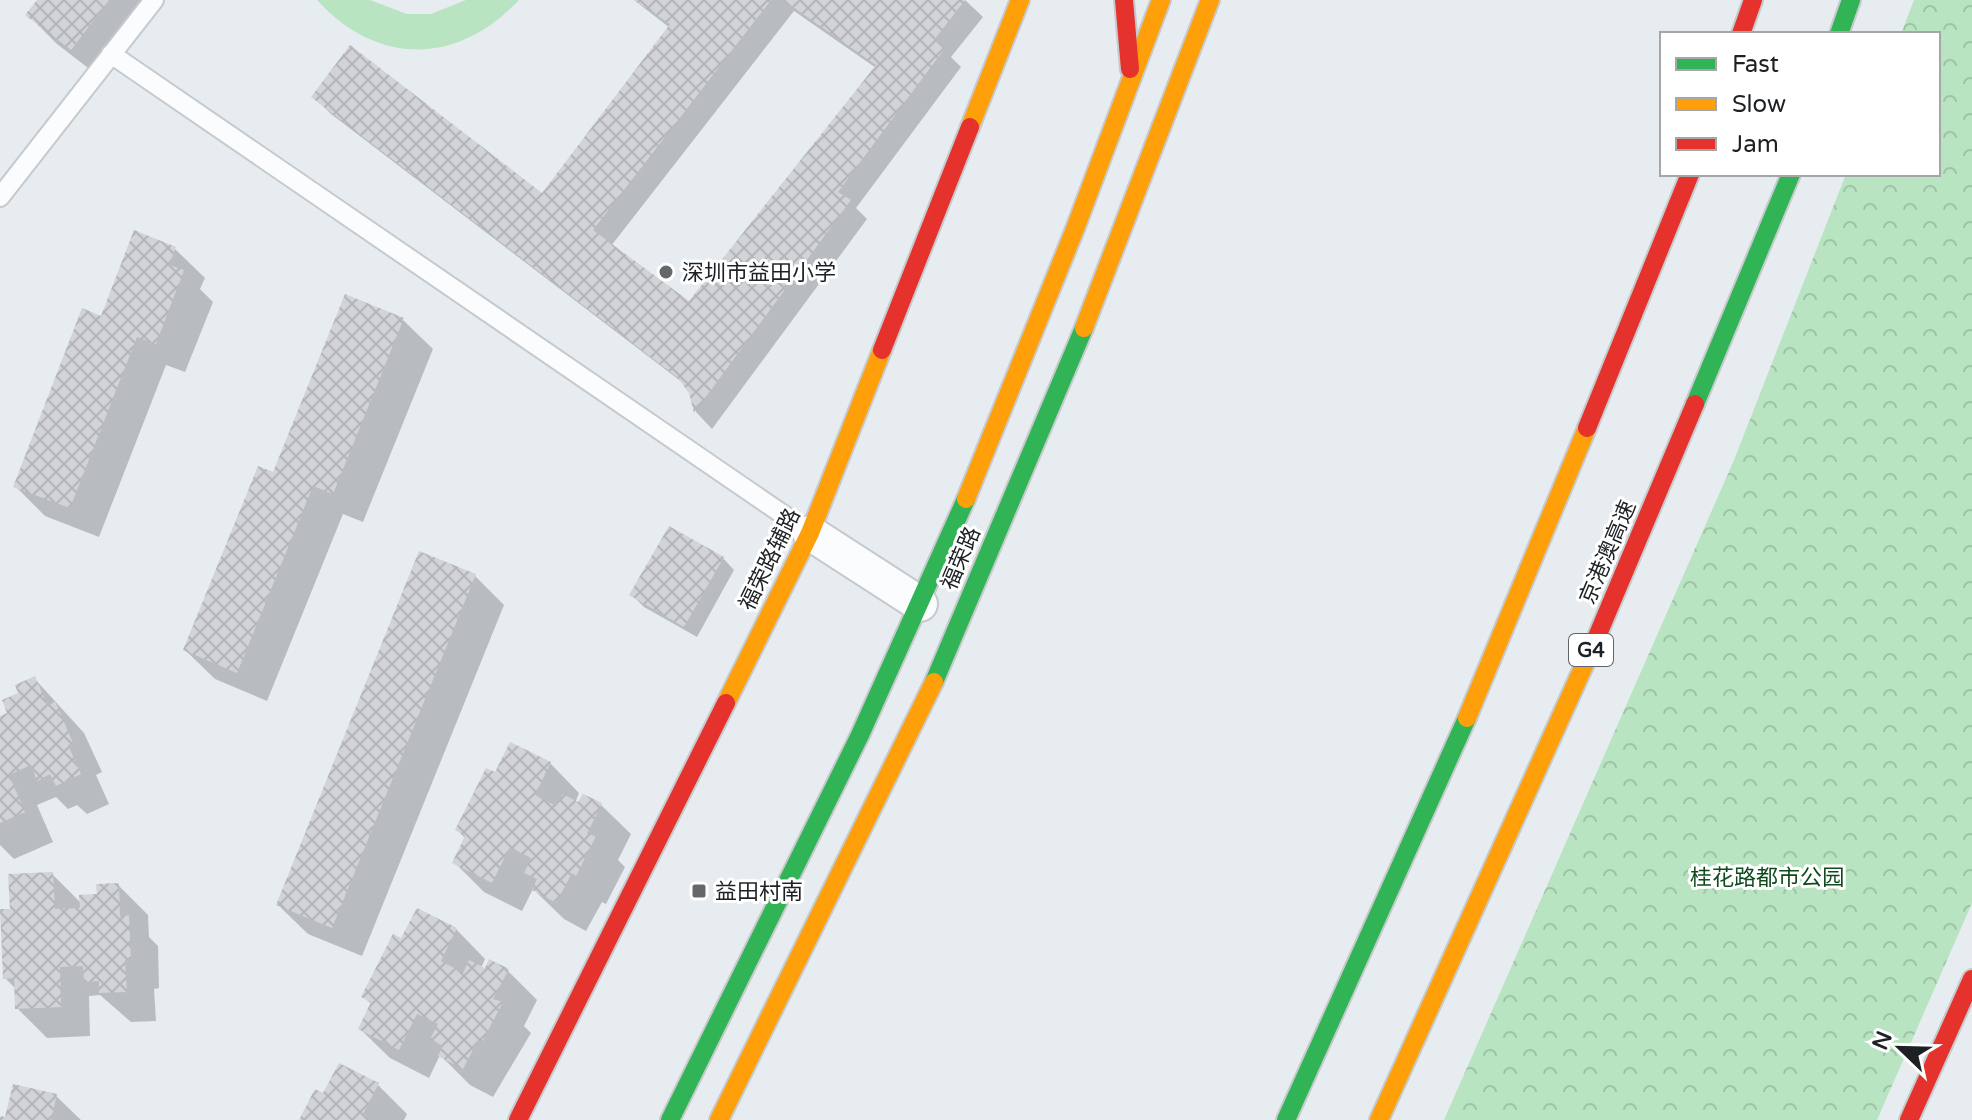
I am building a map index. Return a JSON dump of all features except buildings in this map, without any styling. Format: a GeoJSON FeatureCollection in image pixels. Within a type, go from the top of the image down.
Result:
{"type":"FeatureCollection","features":[{"type":"Feature","properties":{"kind":"main road","name":"福荣路辅路"},"geometry":{"type":"LineString","coordinates":[[518,1120],[810,533],[1020,0]]}},
{"type":"Feature","properties":{"kind":"main road"},"geometry":{"type":"LineString","coordinates":[[1124,0],[1131,82]]}},
{"type":"Feature","properties":{"kind":"main road","name":"福荣路"},"geometry":{"type":"LineString","coordinates":[[670,1120],[829,799],[920,604],[1063,263],[1161,0]]}},
{"type":"Feature","properties":{"kind":"main road","name":"福荣路"},"geometry":{"type":"LineString","coordinates":[[719,1120],[924,704],[1101,289],[1210,0]]}},
{"type":"Feature","properties":{"kind":"main road"},"geometry":{"type":"LineString","coordinates":[[1742,32],[1753,0]]}},
{"type":"Feature","properties":{"kind":"main road"},"geometry":{"type":"LineString","coordinates":[[1840,32],[1851,0]]}},
{"type":"Feature","properties":{"kind":"main road"},"geometry":{"type":"LineString","coordinates":[[1286,1120],[1480,690],[1689,176]]}},
{"type":"Feature","properties":{"kind":"main road","name":"京港澳高速"},"geometry":{"type":"LineString","coordinates":[[1379,1120],[1617,591],[1790,176]]}},
{"type":"Feature","properties":{"kind":"main road"},"geometry":{"type":"LineString","coordinates":[[1909,1120],[1972,979]]}},
{"type":"Feature","properties":{"kind":"street"},"geometry":{"type":"LineString","coordinates":[[810,533],[920,604]]}},
{"type":"Feature","properties":{"kind":"lane"},"geometry":{"type":"LineString","coordinates":[[0,197],[154,0]]}},
{"type":"Feature","properties":{"kind":"lane"},"geometry":{"type":"LineString","coordinates":[[111,54],[810,533]]}},
{"type":"Feature","properties":{"kind":"green space"},"geometry":{"type":"Polygon","coordinates":[[[317,0],[370,0],[407,14],[431,14],[466,0],[519,0],[470,37],[444,46],[418,50],[392,47],[366,37],[341,22],[317,0]]]}},
{"type":"Feature","properties":{"kind":"green space","name":"桂花路都市公园"},"geometry":{"type":"Polygon","coordinates":[[[1914,0],[1972,0],[1972,903],[1877,1120],[1444,1120],[1734,460],[1845,176],[1940,176],[1940,32],[1902,32],[1914,0]]]}},
{"type":"Feature","properties":{"kind":"traffic: fast"},"geometry":{"type":"LineString","coordinates":[[1840,32],[1851,0]]}},
{"type":"Feature","properties":{"kind":"traffic: fast"},"geometry":{"type":"LineString","coordinates":[[1695,404],[1790,176]]}},
{"type":"Feature","properties":{"kind":"traffic: fast"},"geometry":{"type":"LineString","coordinates":[[934,682],[1084,328]]}},
{"type":"Feature","properties":{"kind":"traffic: fast"},"geometry":{"type":"LineString","coordinates":[[670,1120],[860,735],[966,499]]}},
{"type":"Feature","properties":{"kind":"traffic: fast"},"geometry":{"type":"LineString","coordinates":[[1286,1120],[1467,718]]}},
{"type":"Feature","properties":{"kind":"traffic: slow"},"geometry":{"type":"LineString","coordinates":[[970,127],[1020,0]]}},
{"type":"Feature","properties":{"kind":"traffic: slow"},"geometry":{"type":"LineString","coordinates":[[966,499],[1075,229],[1161,0]]}},
{"type":"Feature","properties":{"kind":"traffic: slow"},"geometry":{"type":"LineString","coordinates":[[1084,328],[1210,0]]}},
{"type":"Feature","properties":{"kind":"traffic: slow"},"geometry":{"type":"LineString","coordinates":[[726,703],[810,533],[882,350]]}},
{"type":"Feature","properties":{"kind":"traffic: slow"},"geometry":{"type":"LineString","coordinates":[[1467,718],[1587,428]]}},
{"type":"Feature","properties":{"kind":"traffic: slow"},"geometry":{"type":"LineString","coordinates":[[1379,1120],[1596,639]]}},
{"type":"Feature","properties":{"kind":"traffic: slow"},"geometry":{"type":"LineString","coordinates":[[719,1120],[934,682]]}},
{"type":"Feature","properties":{"kind":"traffic: jam"},"geometry":{"type":"LineString","coordinates":[[1124,0],[1130,69]]}},
{"type":"Feature","properties":{"kind":"traffic: jam"},"geometry":{"type":"LineString","coordinates":[[1742,32],[1753,0]]}},
{"type":"Feature","properties":{"kind":"traffic: jam"},"geometry":{"type":"LineString","coordinates":[[882,350],[970,127]]}},
{"type":"Feature","properties":{"kind":"traffic: jam"},"geometry":{"type":"LineString","coordinates":[[1587,428],[1689,176]]}},
{"type":"Feature","properties":{"kind":"traffic: jam"},"geometry":{"type":"LineString","coordinates":[[1596,639],[1695,404]]}},
{"type":"Feature","properties":{"kind":"traffic: jam"},"geometry":{"type":"LineString","coordinates":[[518,1120],[726,703]]}},
{"type":"Feature","properties":{"kind":"traffic: jam"},"geometry":{"type":"LineString","coordinates":[[1909,1120],[1972,979]]}},
{"type":"Feature","properties":{"kind":"place","name":"深圳市益田小学"},"geometry":{"type":"Point","coordinates":[666,272]}},
{"type":"Feature","properties":{"kind":"place","name":"益田村南"},"geometry":{"type":"Point","coordinates":[699,891]}}]}
